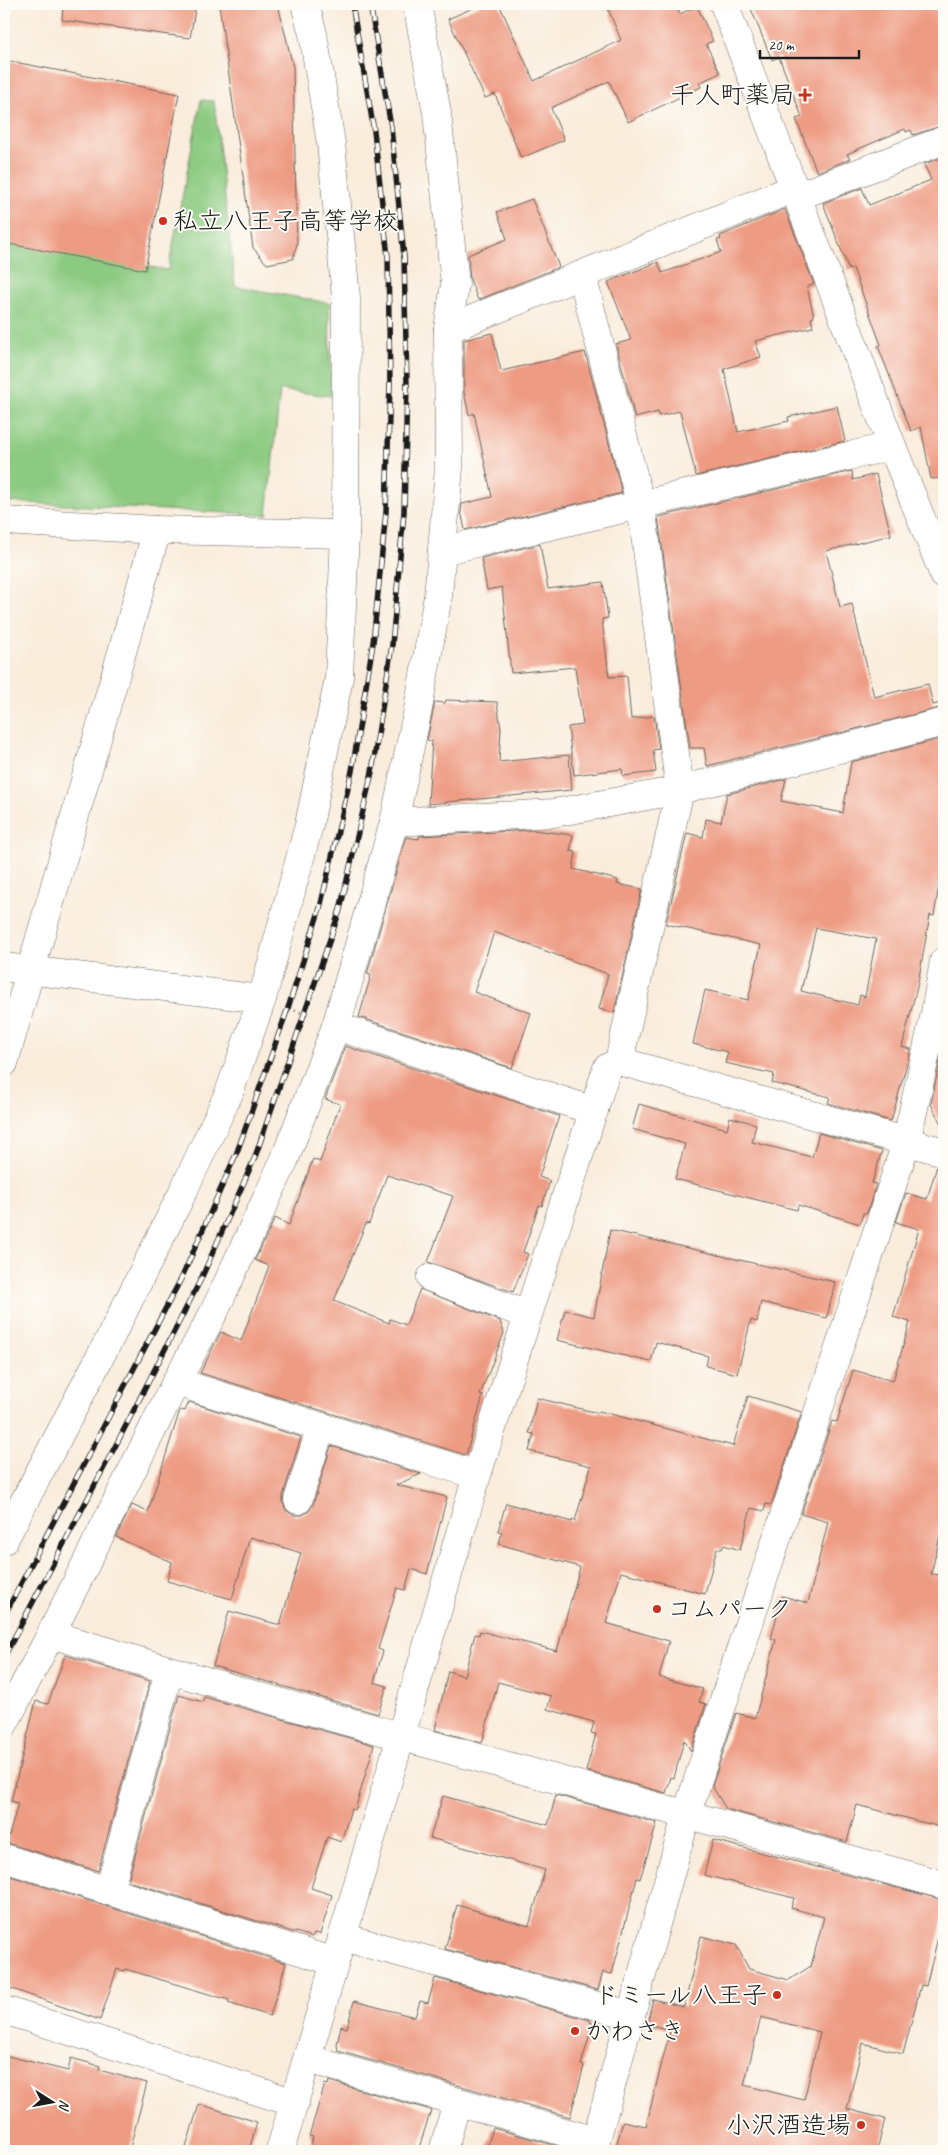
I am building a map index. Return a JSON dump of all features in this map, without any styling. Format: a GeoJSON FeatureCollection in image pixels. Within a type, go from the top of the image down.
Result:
{"type":"FeatureCollection","features":[{"type":"Feature","properties":{"kind":"street"},"geometry":{"type":"LineString","coordinates":[[4,1540],[182,1196],[229,1093],[262,999],[309,825],[339,678],[345,534],[346,297],[330,143],[313,34],[305,4]]}},
{"type":"Feature","properties":{"kind":"street"},"geometry":{"type":"LineString","coordinates":[[4,1724],[51,1634],[176,1382],[214,1312],[284,1161],[336,1026],[394,822],[438,596],[449,468],[448,329],[455,284],[437,113],[417,4]]}},
{"type":"Feature","properties":{"kind":"street"},"geometry":{"type":"LineString","coordinates":[[724,4],[892,446],[944,575]]}},
{"type":"Feature","properties":{"kind":"street"},"geometry":{"type":"LineString","coordinates":[[448,329],[796,192],[944,140]]}},
{"type":"Feature","properties":{"kind":"street"},"geometry":{"type":"LineString","coordinates":[[582,275],[641,506],[680,790],[619,1061]]}},
{"type":"Feature","properties":{"kind":"street"},"geometry":{"type":"LineString","coordinates":[[442,551],[892,446]]}},
{"type":"Feature","properties":{"kind":"street"},"geometry":{"type":"LineString","coordinates":[[4,521],[157,530],[345,534]]}},
{"type":"Feature","properties":{"kind":"street"},"geometry":{"type":"LineString","coordinates":[[4,1064],[157,530]]}},
{"type":"Feature","properties":{"kind":"street"},"geometry":{"type":"LineString","coordinates":[[394,822],[554,813],[680,790],[944,722]]}},
{"type":"Feature","properties":{"kind":"street"},"geometry":{"type":"LineString","coordinates":[[308,2059],[457,2102],[595,2146],[687,1814],[906,1143],[935,1013],[944,961]]}},
{"type":"Feature","properties":{"kind":"street"},"geometry":{"type":"LineString","coordinates":[[4,967],[262,999]]}},
{"type":"Feature","properties":{"kind":"street"},"geometry":{"type":"LineString","coordinates":[[336,1026],[594,1110]]}},
{"type":"Feature","properties":{"kind":"street"},"geometry":{"type":"LineString","coordinates":[[280,2151],[477,1475],[607,1068],[619,1061],[906,1143],[944,1152]]}},
{"type":"Feature","properties":{"kind":"street"},"geometry":{"type":"LineString","coordinates":[[431,1278],[527,1315]]}},
{"type":"Feature","properties":{"kind":"street"},"geometry":{"type":"LineString","coordinates":[[176,1382],[477,1475]]}},
{"type":"Feature","properties":{"kind":"street"},"geometry":{"type":"LineString","coordinates":[[298,1500],[321,1427]]}},
{"type":"Feature","properties":{"kind":"street"},"geometry":{"type":"LineString","coordinates":[[51,1634],[169,1671],[944,1885]]}},
{"type":"Feature","properties":{"kind":"street"},"geometry":{"type":"LineString","coordinates":[[109,1891],[169,1671]]}},
{"type":"Feature","properties":{"kind":"street"},"geometry":{"type":"LineString","coordinates":[[4,1858],[109,1891],[338,1949],[631,2015]]}},
{"type":"Feature","properties":{"kind":"street"},"geometry":{"type":"LineString","coordinates":[[4,2010],[295,2103]]}},
{"type":"Feature","properties":{"kind":"street"},"geometry":{"type":"LineString","coordinates":[[443,2151],[457,2102]]}},
{"type":"Feature","properties":{"kind":"path"},"geometry":{"type":"LineString","coordinates":[[262,999],[336,1026]]}},
{"type":"Feature","properties":{"kind":"green space"},"geometry":{"type":"Polygon","coordinates":[[[201,100],[214,101],[235,286],[329,303],[331,396],[280,390],[267,515],[4,502],[4,242],[168,270],[201,100]]]}},
{"type":"Feature","properties":{"kind":"building"},"geometry":{"type":"Polygon","coordinates":[[[63,4],[196,4],[190,38],[62,20],[63,4]]]}},
{"type":"Feature","properties":{"kind":"building"},"geometry":{"type":"Polygon","coordinates":[[[219,4],[278,4],[293,67],[297,244],[293,259],[267,264],[253,248],[219,4]]]}},
{"type":"Feature","properties":{"kind":"building"},"geometry":{"type":"Polygon","coordinates":[[[482,4],[499,4],[534,81],[621,40],[606,4],[675,4],[680,14],[697,6],[713,41],[706,44],[720,73],[699,83],[701,87],[628,122],[609,81],[551,108],[564,140],[521,158],[495,94],[485,98],[448,19],[482,4]]]}},
{"type":"Feature","properties":{"kind":"building"},"geometry":{"type":"Polygon","coordinates":[[[749,4],[944,4],[944,125],[913,135],[911,130],[906,132],[905,129],[847,154],[850,159],[817,172],[796,119],[802,117],[779,57],[772,60],[749,4]]]}},
{"type":"Feature","properties":{"kind":"building"},"geometry":{"type":"Polygon","coordinates":[[[4,60],[179,94],[145,270],[4,243],[4,60]]]}},
{"type":"Feature","properties":{"kind":"building"},"geometry":{"type":"Polygon","coordinates":[[[944,157],[944,478],[931,479],[921,427],[911,431],[878,346],[881,345],[853,268],[849,270],[823,203],[862,188],[869,205],[931,180],[924,164],[944,157]]]}},
{"type":"Feature","properties":{"kind":"building"},"geometry":{"type":"Polygon","coordinates":[[[532,199],[559,267],[478,300],[470,279],[468,255],[507,239],[497,212],[532,199]]]}},
{"type":"Feature","properties":{"kind":"building"},"geometry":{"type":"Polygon","coordinates":[[[785,209],[814,284],[807,287],[814,317],[811,318],[813,327],[755,341],[761,357],[724,369],[738,432],[789,421],[788,417],[837,406],[845,441],[696,476],[680,411],[659,416],[658,412],[635,418],[616,344],[631,340],[608,282],[658,262],[662,273],[721,252],[717,240],[721,239],[720,236],[785,209]]]}},
{"type":"Feature","properties":{"kind":"building"},"geometry":{"type":"Polygon","coordinates":[[[492,333],[501,371],[585,352],[622,493],[465,530],[461,511],[462,504],[492,497],[474,413],[469,415],[464,392],[464,340],[492,333]]]}},
{"type":"Feature","properties":{"kind":"building"},"geometry":{"type":"Polygon","coordinates":[[[852,471],[853,480],[876,474],[891,535],[826,551],[840,607],[852,604],[874,697],[928,684],[933,705],[944,702],[944,707],[707,766],[704,748],[690,748],[658,517],[852,471]]]}},
{"type":"Feature","properties":{"kind":"building"},"geometry":{"type":"Polygon","coordinates":[[[540,544],[548,589],[603,582],[608,618],[602,619],[609,677],[627,676],[631,719],[654,716],[659,749],[653,750],[656,772],[623,776],[622,769],[574,775],[568,727],[583,725],[575,667],[511,673],[502,587],[487,590],[481,558],[540,544]]]}},
{"type":"Feature","properties":{"kind":"building"},"geometry":{"type":"Polygon","coordinates":[[[446,700],[497,702],[501,729],[499,762],[569,755],[572,790],[428,804],[432,741],[427,740],[435,702],[445,703],[446,700]]]}},
{"type":"Feature","properties":{"kind":"building"},"geometry":{"type":"Polygon","coordinates":[[[944,738],[944,844],[942,866],[934,916],[930,915],[918,983],[902,1047],[911,1049],[891,1121],[828,1103],[830,1097],[772,1083],[774,1074],[725,1063],[728,1052],[693,1044],[705,990],[748,1000],[761,945],[666,924],[687,833],[703,837],[706,819],[721,822],[727,794],[786,779],[781,801],[843,813],[851,762],[944,738]],[[816,928],[801,991],[858,1005],[860,995],[865,997],[876,939],[816,928]]]}},
{"type":"Feature","properties":{"kind":"building"},"geometry":{"type":"Polygon","coordinates":[[[533,830],[573,835],[570,851],[576,852],[573,869],[618,880],[617,884],[642,889],[614,1013],[599,1009],[608,974],[494,932],[474,992],[531,1013],[512,1068],[359,1017],[371,975],[367,974],[406,837],[419,839],[419,836],[533,830]]]}},
{"type":"Feature","properties":{"kind":"building"},"geometry":{"type":"Polygon","coordinates":[[[345,1046],[559,1116],[539,1177],[550,1181],[542,1206],[539,1205],[523,1252],[528,1254],[513,1292],[428,1262],[453,1196],[387,1175],[369,1224],[366,1223],[334,1301],[389,1323],[390,1319],[406,1325],[420,1289],[500,1321],[504,1333],[480,1395],[483,1396],[466,1455],[200,1373],[221,1332],[241,1341],[269,1266],[255,1260],[275,1218],[289,1225],[313,1159],[320,1162],[340,1104],[325,1099],[345,1046]]]}},
{"type":"Feature","properties":{"kind":"building"},"geometry":{"type":"Polygon","coordinates":[[[941,1056],[944,1057],[944,1130],[931,1104],[941,1056]]]}},
{"type":"Feature","properties":{"kind":"building"},"geometry":{"type":"Polygon","coordinates":[[[639,1104],[727,1129],[730,1117],[756,1124],[752,1142],[812,1157],[819,1133],[882,1151],[872,1183],[876,1184],[867,1213],[863,1213],[860,1224],[798,1205],[797,1210],[675,1179],[685,1144],[632,1129],[639,1104]]]}},
{"type":"Feature","properties":{"kind":"building"},"geometry":{"type":"Polygon","coordinates":[[[937,1166],[944,1167],[944,1520],[931,1574],[944,1575],[944,1828],[857,1805],[847,1842],[726,1809],[712,1786],[736,1713],[755,1718],[776,1640],[771,1639],[782,1596],[808,1603],[828,1522],[801,1514],[832,1421],[837,1422],[853,1370],[893,1381],[910,1322],[893,1317],[919,1229],[896,1222],[906,1193],[927,1199],[937,1166]]]}},
{"type":"Feature","properties":{"kind":"building"},"geometry":{"type":"Polygon","coordinates":[[[610,1230],[835,1282],[827,1318],[761,1302],[757,1322],[751,1320],[737,1374],[706,1366],[708,1356],[656,1342],[651,1362],[557,1340],[565,1310],[594,1317],[610,1230]]]}},
{"type":"Feature","properties":{"kind":"building"},"geometry":{"type":"Polygon","coordinates":[[[748,1396],[802,1412],[771,1505],[766,1504],[764,1511],[751,1508],[740,1550],[724,1545],[722,1549],[717,1548],[705,1594],[621,1572],[606,1623],[669,1641],[659,1677],[703,1689],[699,1702],[706,1704],[691,1751],[684,1740],[674,1778],[671,1777],[666,1793],[586,1771],[596,1734],[591,1733],[594,1722],[547,1709],[551,1696],[498,1682],[482,1743],[435,1730],[448,1671],[464,1676],[475,1634],[479,1635],[480,1631],[557,1651],[580,1567],[499,1544],[502,1532],[498,1531],[506,1503],[572,1522],[572,1520],[575,1521],[591,1466],[529,1451],[534,1434],[529,1433],[537,1398],[598,1413],[599,1411],[733,1446],[748,1396]]]}},
{"type":"Feature","properties":{"kind":"building"},"geometry":{"type":"Polygon","coordinates":[[[189,1402],[301,1437],[283,1496],[286,1510],[293,1515],[302,1515],[308,1512],[313,1505],[331,1446],[421,1474],[396,1485],[447,1497],[427,1574],[411,1569],[405,1590],[397,1588],[378,1649],[383,1651],[374,1682],[387,1686],[378,1714],[213,1666],[229,1611],[280,1625],[301,1553],[250,1537],[232,1599],[167,1581],[172,1562],[116,1537],[132,1505],[148,1512],[180,1410],[185,1411],[189,1402]]]}},
{"type":"Feature","properties":{"kind":"building"},"geometry":{"type":"Polygon","coordinates":[[[65,1655],[150,1681],[98,1871],[7,1843],[18,1803],[11,1801],[36,1701],[48,1704],[65,1655]]]}},
{"type":"Feature","properties":{"kind":"building"},"geometry":{"type":"Polygon","coordinates":[[[179,1695],[203,1702],[204,1697],[374,1745],[355,1810],[351,1809],[341,1842],[327,1837],[311,1888],[332,1895],[320,1934],[314,1933],[312,1937],[296,1933],[128,1881],[179,1695]]]}},
{"type":"Feature","properties":{"kind":"building"},"geometry":{"type":"Polygon","coordinates":[[[556,1795],[657,1823],[640,1879],[637,1878],[612,1974],[603,1972],[598,1990],[445,1949],[457,1905],[529,1926],[545,1870],[430,1838],[443,1796],[548,1825],[556,1795]]]}},
{"type":"Feature","properties":{"kind":"building"},"geometry":{"type":"Polygon","coordinates":[[[713,1840],[944,1900],[944,1913],[926,1986],[921,1985],[903,2054],[863,2043],[847,2109],[885,2119],[877,2151],[615,2151],[623,2121],[646,2126],[670,2030],[647,2024],[653,1999],[684,2007],[701,1936],[736,1945],[749,1969],[789,1980],[811,1966],[824,1917],[791,1908],[794,1898],[704,1875],[713,1840]],[[761,2017],[744,2085],[804,2100],[820,2032],[761,2017]]]}},
{"type":"Feature","properties":{"kind":"building"},"geometry":{"type":"Polygon","coordinates":[[[4,1874],[286,1963],[270,2016],[228,2003],[229,2000],[125,1969],[124,1971],[117,1969],[100,2020],[4,1986],[4,1874]]]}},
{"type":"Feature","properties":{"kind":"building"},"geometry":{"type":"Polygon","coordinates":[[[435,1978],[590,2020],[593,2023],[581,2065],[584,2066],[570,2117],[338,2051],[337,2044],[341,2026],[347,2028],[354,2001],[415,2017],[420,2001],[428,2003],[435,1978]]]}},
{"type":"Feature","properties":{"kind":"building"},"geometry":{"type":"Polygon","coordinates":[[[4,2055],[68,2071],[71,2058],[100,2066],[99,2070],[147,2083],[129,2151],[4,2151],[4,2055]]]}},
{"type":"Feature","properties":{"kind":"building"},"geometry":{"type":"Polygon","coordinates":[[[329,2081],[431,2110],[418,2151],[309,2151],[313,2137],[309,2136],[325,2084],[328,2085],[329,2081]]]}},
{"type":"Feature","properties":{"kind":"building"},"geometry":{"type":"Polygon","coordinates":[[[199,2104],[257,2122],[249,2151],[185,2151],[199,2104]]]}},
{"type":"Feature","properties":{"kind":"building"},"geometry":{"type":"Polygon","coordinates":[[[493,2128],[561,2147],[560,2151],[486,2151],[493,2128]]]}},
{"type":"Feature","properties":{"kind":"railway"},"geometry":{"type":"LineString","coordinates":[[4,1616],[182,1277],[237,1152],[288,1008],[320,908],[352,771],[373,643],[386,512],[390,385],[388,257],[374,131],[352,4]]}},
{"type":"Feature","properties":{"kind":"railway"},"geometry":{"type":"LineString","coordinates":[[4,1657],[201,1279],[255,1157],[340,910],[372,772],[392,645],[404,512],[407,385],[404,257],[391,127],[370,4]]}},
{"type":"Feature","properties":{"kind":"place","name":"千人町薬局"},"geometry":{"type":"Point","coordinates":[805,95]}},
{"type":"Feature","properties":{"kind":"place","name":"私立八王子高等学校"},"geometry":{"type":"Point","coordinates":[163,221]}},
{"type":"Feature","properties":{"kind":"place","name":"コムパーク"},"geometry":{"type":"Point","coordinates":[657,1609]}},
{"type":"Feature","properties":{"kind":"place","name":"ドミール八王子"},"geometry":{"type":"Point","coordinates":[777,1995]}},
{"type":"Feature","properties":{"kind":"place","name":"かわさき"},"geometry":{"type":"Point","coordinates":[575,2031]}},
{"type":"Feature","properties":{"kind":"place","name":"小沢酒造場"},"geometry":{"type":"Point","coordinates":[861,2125]}}]}
